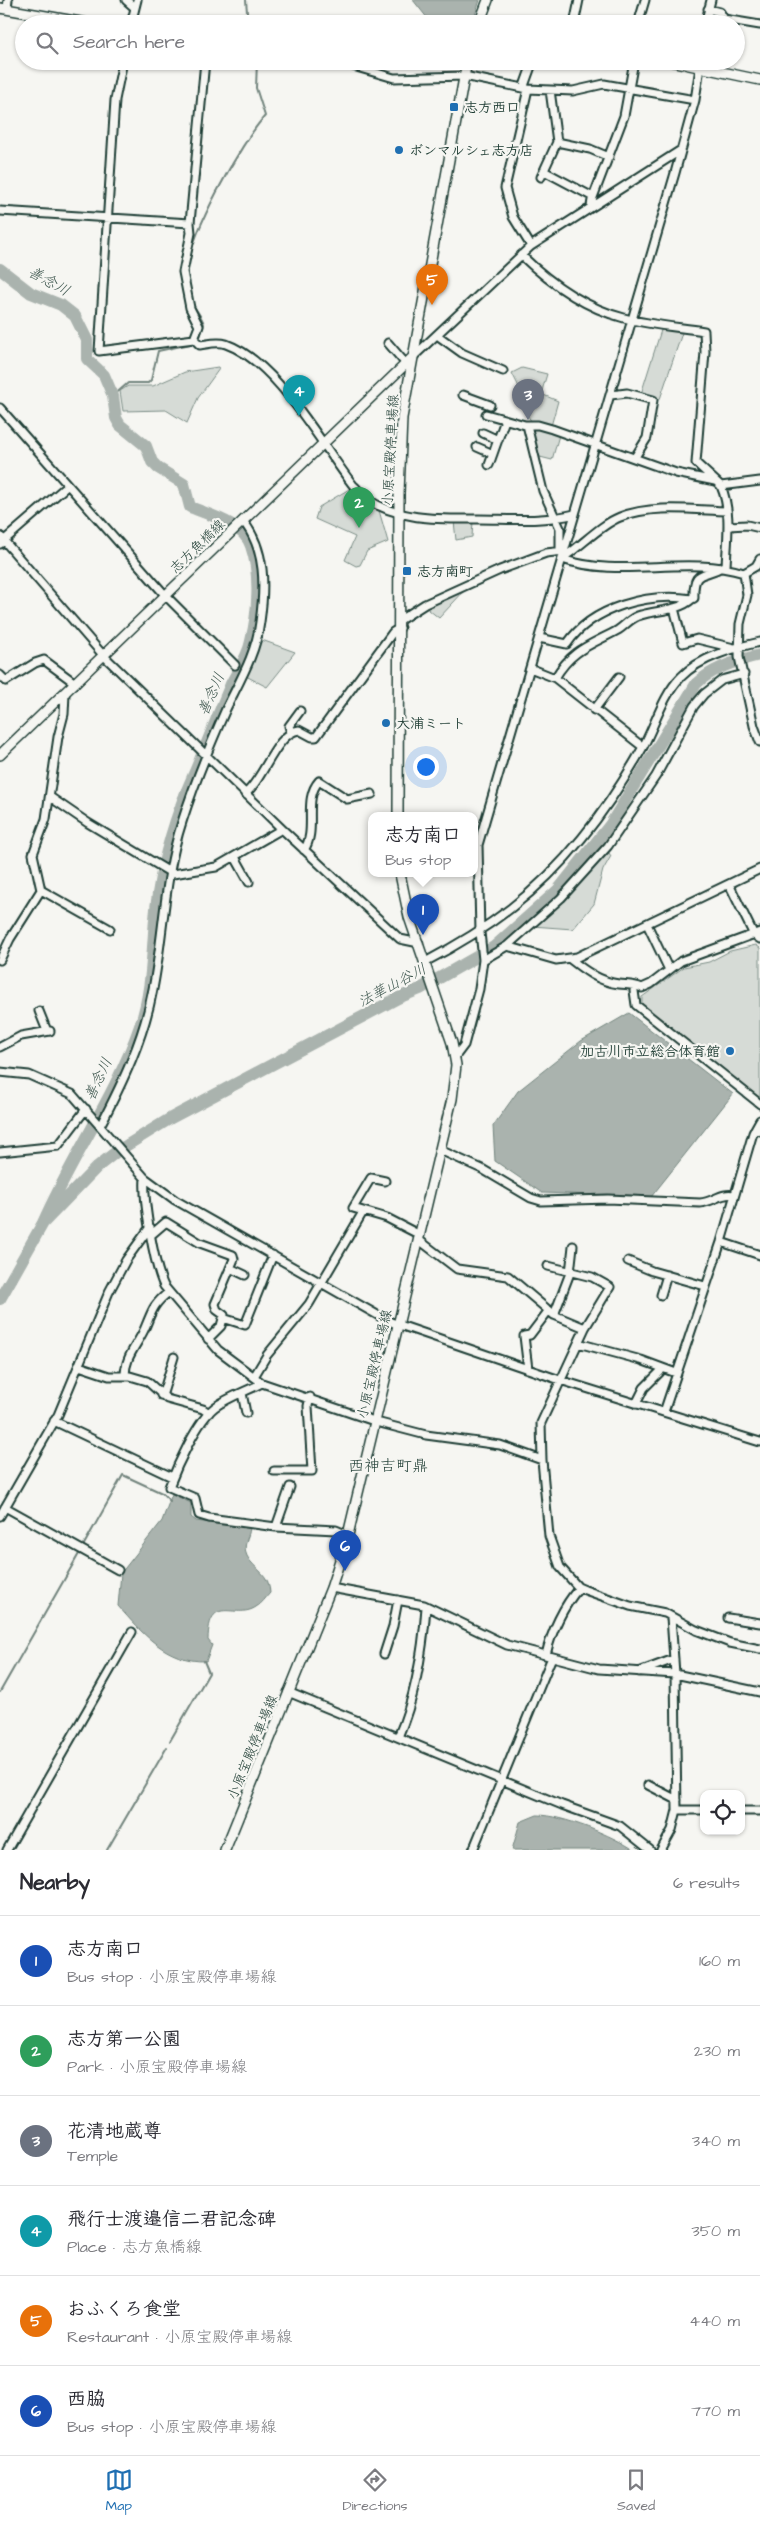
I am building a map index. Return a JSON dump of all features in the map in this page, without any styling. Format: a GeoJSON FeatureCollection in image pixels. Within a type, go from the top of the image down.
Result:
{"type":"FeatureCollection","features":[{"type":"Feature","properties":{"kind":"main road"},"geometry":{"type":"LineString","coordinates":[[482,15],[488,0]]}},
{"type":"Feature","properties":{"kind":"main road"},"geometry":{"type":"LineString","coordinates":[[5,6],[48,15]]}},
{"type":"Feature","properties":{"kind":"main road","name":"小原宝殿停車場線"},"geometry":{"type":"LineString","coordinates":[[398,812],[402,418],[465,70]]}},
{"type":"Feature","properties":{"kind":"main road"},"geometry":{"type":"LineString","coordinates":[[721,70],[760,80]]}},
{"type":"Feature","properties":{"kind":"main road","name":"志方魚橋線"},"geometry":{"type":"LineString","coordinates":[[0,755],[230,532],[324,445],[413,357]]}},
{"type":"Feature","properties":{"kind":"main road","name":"小原宝殿停車場線"},"geometry":{"type":"LineString","coordinates":[[225,1850],[331,1588],[348,1535],[452,1099],[455,1057],[405,901],[401,877]]}},
{"type":"Feature","properties":{"kind":"street"},"geometry":{"type":"LineString","coordinates":[[126,0],[136,3]]}},
{"type":"Feature","properties":{"kind":"street"},"geometry":{"type":"LineString","coordinates":[[576,15],[579,0]]}},
{"type":"Feature","properties":{"kind":"street"},"geometry":{"type":"LineString","coordinates":[[641,15],[645,0]]}},
{"type":"Feature","properties":{"kind":"street"},"geometry":{"type":"LineString","coordinates":[[707,15],[711,0]]}},
{"type":"Feature","properties":{"kind":"street"},"geometry":{"type":"LineString","coordinates":[[708,9],[720,12],[722,15]]}},
{"type":"Feature","properties":{"kind":"street"},"geometry":{"type":"LineString","coordinates":[[745,22],[760,25]]}},
{"type":"Feature","properties":{"kind":"street"},"geometry":{"type":"LineString","coordinates":[[121,70],[115,100],[99,351],[194,339]]}},
{"type":"Feature","properties":{"kind":"street"},"geometry":{"type":"LineString","coordinates":[[194,339],[199,326],[190,308],[183,272],[191,233],[190,223],[204,70]]}},
{"type":"Feature","properties":{"kind":"street"},"geometry":{"type":"LineString","coordinates":[[367,70],[394,78],[464,76],[526,88],[550,90],[573,91],[604,84],[695,100]]}},
{"type":"Feature","properties":{"kind":"street"},"geometry":{"type":"LineString","coordinates":[[531,70],[505,188],[512,217],[531,246]]}},
{"type":"Feature","properties":{"kind":"street"},"geometry":{"type":"LineString","coordinates":[[591,206],[624,116],[633,70]]}},
{"type":"Feature","properties":{"kind":"street"},"geometry":{"type":"LineString","coordinates":[[455,1057],[464,1045],[479,989],[483,960],[480,932],[478,845],[562,554],[611,395],[695,100],[700,70]]}},
{"type":"Feature","properties":{"kind":"street"},"geometry":{"type":"LineString","coordinates":[[550,90],[557,142],[543,174],[565,182],[593,197]]}},
{"type":"Feature","properties":{"kind":"street"},"geometry":{"type":"LineString","coordinates":[[557,142],[590,149],[609,157]]}},
{"type":"Feature","properties":{"kind":"street"},"geometry":{"type":"LineString","coordinates":[[413,357],[531,246],[681,150]]}},
{"type":"Feature","properties":{"kind":"street"},"geometry":{"type":"LineString","coordinates":[[561,190],[565,182]]}},
{"type":"Feature","properties":{"kind":"street"},"geometry":{"type":"LineString","coordinates":[[0,211],[190,223]]}},
{"type":"Feature","properties":{"kind":"street"},"geometry":{"type":"LineString","coordinates":[[521,255],[534,268],[575,298],[598,310],[632,320],[704,330],[705,352],[696,463],[718,484],[727,511],[728,526],[724,567]]}},
{"type":"Feature","properties":{"kind":"street"},"geometry":{"type":"LineString","coordinates":[[437,335],[462,353],[503,371]]}},
{"type":"Feature","properties":{"kind":"street"},"geometry":{"type":"LineString","coordinates":[[194,339],[200,345],[226,343],[250,357],[277,382],[366,499],[400,512],[445,519],[514,521],[575,514]]}},
{"type":"Feature","properties":{"kind":"street"},"geometry":{"type":"LineString","coordinates":[[388,343],[406,364]]}},
{"type":"Feature","properties":{"kind":"street"},"geometry":{"type":"LineString","coordinates":[[611,395],[627,393],[653,400],[647,438],[634,457]]}},
{"type":"Feature","properties":{"kind":"street"},"geometry":{"type":"LineString","coordinates":[[463,395],[490,405]]}},
{"type":"Feature","properties":{"kind":"street"},"geometry":{"type":"LineString","coordinates":[[0,408],[166,596],[235,665]]}},
{"type":"Feature","properties":{"kind":"street"},"geometry":{"type":"LineString","coordinates":[[486,414],[527,425],[545,426],[676,473],[718,484],[760,481]]}},
{"type":"Feature","properties":{"kind":"street"},"geometry":{"type":"LineString","coordinates":[[489,465],[505,420]]}},
{"type":"Feature","properties":{"kind":"street"},"geometry":{"type":"LineString","coordinates":[[527,425],[543,491],[560,528],[562,554]]}},
{"type":"Feature","properties":{"kind":"street"},"geometry":{"type":"LineString","coordinates":[[483,433],[498,440]]}},
{"type":"Feature","properties":{"kind":"street"},"geometry":{"type":"LineString","coordinates":[[477,447],[493,454]]}},
{"type":"Feature","properties":{"kind":"street"},"geometry":{"type":"LineString","coordinates":[[68,485],[1,540],[103,655],[245,794],[400,939],[418,943]]}},
{"type":"Feature","properties":{"kind":"street"},"geometry":{"type":"LineString","coordinates":[[245,794],[259,779],[282,741],[291,733],[299,730],[316,737],[393,632],[424,604],[520,562],[562,554],[567,555],[613,521],[625,516],[681,510],[727,511]]}},
{"type":"Feature","properties":{"kind":"street"},"geometry":{"type":"LineString","coordinates":[[100,1125],[143,1032],[156,972],[169,871],[184,814],[225,712],[254,652],[260,622],[263,584],[262,564],[254,537],[241,522]]}},
{"type":"Feature","properties":{"kind":"street"},"geometry":{"type":"LineString","coordinates":[[728,526],[747,525],[760,528]]}},
{"type":"Feature","properties":{"kind":"street"},"geometry":{"type":"LineString","coordinates":[[562,554],[611,567],[724,567],[744,573],[756,566],[760,559]]}},
{"type":"Feature","properties":{"kind":"street"},"geometry":{"type":"LineString","coordinates":[[555,678],[572,654],[619,629],[640,615],[674,608],[694,598],[695,581],[700,574],[724,567]]}},
{"type":"Feature","properties":{"kind":"street"},"geometry":{"type":"LineString","coordinates":[[744,573],[746,595],[740,624],[739,649],[754,726],[760,742]]}},
{"type":"Feature","properties":{"kind":"street"},"geometry":{"type":"LineString","coordinates":[[539,638],[567,644],[583,624],[625,605],[663,598],[692,599]]}},
{"type":"Feature","properties":{"kind":"street"},"geometry":{"type":"LineString","coordinates":[[674,608],[683,643],[697,639],[739,649]]}},
{"type":"Feature","properties":{"kind":"street"},"geometry":{"type":"LineString","coordinates":[[426,964],[480,932],[529,894],[582,838],[619,787],[643,747],[666,700],[681,677],[700,663],[760,642]]}},
{"type":"Feature","properties":{"kind":"street"},"geometry":{"type":"LineString","coordinates":[[0,675],[6,681],[35,662],[44,660],[75,683]]}},
{"type":"Feature","properties":{"kind":"street"},"geometry":{"type":"LineString","coordinates":[[530,668],[555,678],[643,747]]}},
{"type":"Feature","properties":{"kind":"street"},"geometry":{"type":"LineString","coordinates":[[483,960],[507,946],[561,898],[608,846],[656,776],[694,706],[704,694],[722,680],[744,674]]}},
{"type":"Feature","properties":{"kind":"street"},"geometry":{"type":"LineString","coordinates":[[594,710],[619,677]]}},
{"type":"Feature","properties":{"kind":"street"},"geometry":{"type":"LineString","coordinates":[[0,960],[2,950],[41,890],[34,854],[45,826],[58,737],[64,714],[65,694]]}},
{"type":"Feature","properties":{"kind":"street"},"geometry":{"type":"LineString","coordinates":[[291,733],[289,726],[300,711]]}},
{"type":"Feature","properties":{"kind":"street"},"geometry":{"type":"LineString","coordinates":[[304,850],[309,843],[312,792],[319,781],[347,799],[372,794]]}},
{"type":"Feature","properties":{"kind":"street"},"geometry":{"type":"LineString","coordinates":[[50,797],[88,823],[174,874],[216,867],[282,829]]}},
{"type":"Feature","properties":{"kind":"street"},"geometry":{"type":"LineString","coordinates":[[235,857],[249,882]]}},
{"type":"Feature","properties":{"kind":"street"},"geometry":{"type":"LineString","coordinates":[[507,946],[556,960],[584,955],[760,869]]}},
{"type":"Feature","properties":{"kind":"street"},"geometry":{"type":"LineString","coordinates":[[570,959],[590,975],[619,984],[630,983],[642,988],[681,961],[758,935],[729,884]]}},
{"type":"Feature","properties":{"kind":"street"},"geometry":{"type":"LineString","coordinates":[[41,890],[110,929]]}},
{"type":"Feature","properties":{"kind":"street"},"geometry":{"type":"LineString","coordinates":[[647,924],[669,970]]}},
{"type":"Feature","properties":{"kind":"street"},"geometry":{"type":"LineString","coordinates":[[634,991],[636,1005],[760,1104]]}},
{"type":"Feature","properties":{"kind":"street"},"geometry":{"type":"LineString","coordinates":[[0,1047],[14,1038],[49,1031],[39,1011]]}},
{"type":"Feature","properties":{"kind":"street"},"geometry":{"type":"LineString","coordinates":[[0,1072],[22,1073],[72,1094],[145,1178],[175,1200],[397,1324],[560,1380],[760,1442]]}},
{"type":"Feature","properties":{"kind":"street"},"geometry":{"type":"LineString","coordinates":[[0,1152],[58,1146],[88,1111]]}},
{"type":"Feature","properties":{"kind":"street"},"geometry":{"type":"LineString","coordinates":[[664,1412],[760,1120]]}},
{"type":"Feature","properties":{"kind":"street"},"geometry":{"type":"LineString","coordinates":[[440,1150],[482,1169],[531,1198],[541,1201],[608,1199],[700,1203],[708,1202],[728,1193],[734,1195]]}},
{"type":"Feature","properties":{"kind":"street"},"geometry":{"type":"LineString","coordinates":[[145,1178],[151,1230],[160,1277],[169,1292],[218,1350],[255,1375],[262,1383],[426,1435],[500,1445],[542,1460]]}},
{"type":"Feature","properties":{"kind":"street"},"geometry":{"type":"LineString","coordinates":[[385,1181],[371,1178],[353,1208],[387,1218],[420,1237],[457,1269],[508,1276],[552,1313],[586,1328]]}},
{"type":"Feature","properties":{"kind":"street"},"geometry":{"type":"LineString","coordinates":[[255,1375],[267,1355],[309,1304],[363,1212]]}},
{"type":"Feature","properties":{"kind":"street"},"geometry":{"type":"LineString","coordinates":[[0,1516],[54,1421],[113,1284],[126,1260],[151,1230],[166,1222],[200,1243],[232,1255],[234,1259],[215,1304],[217,1310],[224,1315],[224,1318],[245,1325],[273,1255]]}},
{"type":"Feature","properties":{"kind":"street"},"geometry":{"type":"LineString","coordinates":[[721,1242],[760,1255]]}},
{"type":"Feature","properties":{"kind":"street"},"geometry":{"type":"LineString","coordinates":[[528,1369],[524,1336],[530,1335],[552,1313],[570,1271],[573,1246]]}},
{"type":"Feature","properties":{"kind":"street"},"geometry":{"type":"LineString","coordinates":[[628,1261],[705,1286]]}},
{"type":"Feature","properties":{"kind":"street"},"geometry":{"type":"LineString","coordinates":[[548,1266],[592,1277],[610,1287],[578,1343],[541,1423],[542,1460],[552,1551],[560,1567],[580,1588],[606,1599],[665,1613],[730,1643],[760,1649]]}},
{"type":"Feature","properties":{"kind":"street"},"geometry":{"type":"LineString","coordinates":[[230,1268],[245,1275]]}},
{"type":"Feature","properties":{"kind":"street"},"geometry":{"type":"LineString","coordinates":[[660,1295],[667,1275]]}},
{"type":"Feature","properties":{"kind":"street"},"geometry":{"type":"LineString","coordinates":[[125,1376],[126,1362],[144,1330],[151,1309],[169,1292]]}},
{"type":"Feature","properties":{"kind":"street"},"geometry":{"type":"LineString","coordinates":[[208,1339],[221,1326],[224,1318]]}},
{"type":"Feature","properties":{"kind":"street"},"geometry":{"type":"LineString","coordinates":[[578,1343],[642,1360],[676,1373]]}},
{"type":"Feature","properties":{"kind":"street"},"geometry":{"type":"LineString","coordinates":[[161,1395],[174,1357]]}},
{"type":"Feature","properties":{"kind":"street"},"geometry":{"type":"LineString","coordinates":[[79,1366],[109,1376],[125,1376],[147,1381],[167,1399],[204,1409],[209,1413]]}},
{"type":"Feature","properties":{"kind":"street"},"geometry":{"type":"LineString","coordinates":[[636,1404],[644,1388],[662,1368]]}},
{"type":"Feature","properties":{"kind":"street"},"geometry":{"type":"LineString","coordinates":[[262,1383],[216,1406],[209,1413],[172,1477],[169,1487],[195,1498],[200,1515],[276,1527],[329,1529],[348,1535]]}},
{"type":"Feature","properties":{"kind":"street"},"geometry":{"type":"LineString","coordinates":[[242,1393],[246,1413]]}},
{"type":"Feature","properties":{"kind":"street"},"geometry":{"type":"LineString","coordinates":[[274,1471],[312,1472],[308,1406],[310,1397]]}},
{"type":"Feature","properties":{"kind":"street"},"geometry":{"type":"LineString","coordinates":[[54,1421],[172,1477]]}},
{"type":"Feature","properties":{"kind":"street"},"geometry":{"type":"LineString","coordinates":[[276,1527],[290,1487]]}},
{"type":"Feature","properties":{"kind":"street"},"geometry":{"type":"LineString","coordinates":[[5,1507],[118,1570]]}},
{"type":"Feature","properties":{"kind":"street"},"geometry":{"type":"LineString","coordinates":[[331,1588],[426,1606],[507,1645],[599,1669],[675,1674],[760,1692]]}},
{"type":"Feature","properties":{"kind":"street"},"geometry":{"type":"LineString","coordinates":[[472,1850],[549,1656],[552,1634],[574,1594],[580,1588]]}},
{"type":"Feature","properties":{"kind":"street"},"geometry":{"type":"LineString","coordinates":[[384,1654],[393,1626],[398,1600]]}},
{"type":"Feature","properties":{"kind":"street"},"geometry":{"type":"LineString","coordinates":[[398,1737],[412,1704],[423,1640],[426,1606]]}},
{"type":"Feature","properties":{"kind":"street"},"geometry":{"type":"LineString","coordinates":[[661,1850],[672,1830],[677,1810],[675,1674],[671,1617]]}},
{"type":"Feature","properties":{"kind":"street"},"geometry":{"type":"LineString","coordinates":[[728,1618],[760,1623]]}},
{"type":"Feature","properties":{"kind":"street"},"geometry":{"type":"LineString","coordinates":[[7,1850],[132,1632]]}},
{"type":"Feature","properties":{"kind":"street"},"geometry":{"type":"LineString","coordinates":[[639,1672],[674,1659]]}},
{"type":"Feature","properties":{"kind":"street"},"geometry":{"type":"LineString","coordinates":[[288,1692],[501,1780],[620,1826],[650,1850]]}},
{"type":"Feature","properties":{"kind":"street"},"geometry":{"type":"LineString","coordinates":[[648,1785],[677,1800]]}},
{"type":"Feature","properties":{"kind":"street"},"geometry":{"type":"LineString","coordinates":[[677,1810],[700,1810]]}},
{"type":"Feature","properties":{"kind":"street"},"geometry":{"type":"LineString","coordinates":[[745,1811],[760,1811]]}},
{"type":"Feature","properties":{"kind":"shaded area"},"geometry":{"type":"Polygon","coordinates":[[[413,0],[480,0],[475,15],[425,15],[413,0]]]}},
{"type":"Feature","properties":{"kind":"shaded area"},"geometry":{"type":"Polygon","coordinates":[[[662,327],[683,330],[660,399],[641,394],[662,327]]]}},
{"type":"Feature","properties":{"kind":"shaded area"},"geometry":{"type":"Polygon","coordinates":[[[218,367],[219,369],[198,398],[187,423],[166,410],[123,411],[120,391],[128,386],[153,386],[185,372],[218,367]]]}},
{"type":"Feature","properties":{"kind":"shaded area"},"geometry":{"type":"Polygon","coordinates":[[[522,368],[547,374],[541,394],[558,401],[551,426],[532,422],[527,415],[519,387],[512,373],[522,368]]]}},
{"type":"Feature","properties":{"kind":"shaded area"},"geometry":{"type":"Polygon","coordinates":[[[532,426],[559,435],[552,460],[536,456],[529,427],[532,426]]]}},
{"type":"Feature","properties":{"kind":"shaded area"},"geometry":{"type":"Polygon","coordinates":[[[351,488],[370,504],[378,507],[388,542],[367,551],[360,565],[356,566],[345,560],[355,537],[315,519],[319,507],[351,488]]]}},
{"type":"Feature","properties":{"kind":"shaded area"},"geometry":{"type":"Polygon","coordinates":[[[454,521],[473,521],[472,537],[456,540],[454,521]]]}},
{"type":"Feature","properties":{"kind":"shaded area"},"geometry":{"type":"Polygon","coordinates":[[[463,588],[465,590],[439,618],[424,606],[463,588]]]}},
{"type":"Feature","properties":{"kind":"shaded area"},"geometry":{"type":"Polygon","coordinates":[[[259,639],[295,652],[267,687],[244,675],[259,639]]]}},
{"type":"Feature","properties":{"kind":"shaded area"},"geometry":{"type":"Polygon","coordinates":[[[605,852],[611,856],[603,870],[594,904],[573,929],[532,926],[605,852]]]}},
{"type":"Feature","properties":{"kind":"shaded area","name":"加古川市立総合体育館"},"geometry":{"type":"Polygon","coordinates":[[[756,945],[760,948],[760,1098],[642,1005],[642,997],[684,967],[709,962],[730,951],[756,945]]]}},
{"type":"Feature","properties":{"kind":"shaded area"},"geometry":{"type":"Polygon","coordinates":[[[629,1013],[733,1094],[651,1197],[542,1193],[495,1161],[493,1126],[518,1091],[581,1041],[629,1013]]]}},
{"type":"Feature","properties":{"kind":"shaded area"},"geometry":{"type":"Polygon","coordinates":[[[172,1494],[191,1503],[191,1517],[196,1521],[250,1528],[245,1545],[247,1556],[265,1576],[269,1586],[270,1593],[256,1607],[248,1610],[218,1612],[213,1617],[209,1625],[208,1640],[212,1645],[206,1661],[179,1657],[167,1651],[146,1636],[118,1606],[121,1573],[162,1521],[172,1494]]]}},
{"type":"Feature","properties":{"kind":"shaded area"},"geometry":{"type":"Polygon","coordinates":[[[537,1815],[560,1818],[587,1827],[634,1850],[512,1850],[520,1822],[537,1815]]]}},
{"type":"Feature","properties":{"kind":"waterway"},"geometry":{"type":"LineString","coordinates":[[246,0],[247,15]]}},
{"type":"Feature","properties":{"kind":"waterway"},"geometry":{"type":"LineString","coordinates":[[199,340],[204,324],[191,297],[188,278],[190,259],[205,216],[217,192],[243,147],[265,116],[256,88],[257,70]]}},
{"type":"Feature","properties":{"kind":"waterway","name":"善念川"},"geometry":{"type":"LineString","coordinates":[[0,269],[31,293],[61,305],[75,316],[87,340],[87,359],[104,375],[113,396],[116,418],[120,425],[146,446],[152,462],[158,468],[184,484],[190,507],[225,521],[234,526],[247,538],[254,557],[257,581],[255,618],[250,647],[231,684],[185,795],[168,848],[156,905],[149,987],[140,1026],[119,1077],[43,1223]]}},
{"type":"Feature","properties":{"kind":"waterway"},"geometry":{"type":"LineString","coordinates":[[113,396],[128,383],[148,383],[151,380],[158,351],[195,343]]}},
{"type":"Feature","properties":{"kind":"waterway","name":"法華山谷川"},"geometry":{"type":"LineString","coordinates":[[0,1299],[43,1223],[97,1167],[116,1152],[171,1118],[398,998],[420,989],[494,947],[558,890],[610,825],[696,684],[717,669],[760,655]]}},
{"type":"Feature","properties":{"kind":"waterway"},"geometry":{"type":"LineString","coordinates":[[82,1548],[123,1475],[162,1493],[170,1501]]}},
{"type":"Feature","properties":{"kind":"waterway"},"geometry":{"type":"LineString","coordinates":[[0,1692],[80,1552]]}},
{"type":"Feature","properties":{"kind":"waterway"},"geometry":{"type":"LineString","coordinates":[[170,1741],[209,1673],[204,1661]]}},
{"type":"Feature","properties":{"kind":"waterway"},"geometry":{"type":"LineString","coordinates":[[107,1850],[167,1747]]}},
{"type":"Feature","properties":{"kind":"place","name":"志方西口"},"geometry":{"type":"Point","coordinates":[454,107]}},
{"type":"Feature","properties":{"kind":"place","name":"ボンマルシェ志方店"},"geometry":{"type":"Point","coordinates":[399,150]}},
{"type":"Feature","properties":{"kind":"place","name":"おふくろ食堂"},"geometry":{"type":"Point","coordinates":[432,305]}},
{"type":"Feature","properties":{"kind":"place","name":"飛行士渡邉信二君記念碑"},"geometry":{"type":"Point","coordinates":[299,416]}},
{"type":"Feature","properties":{"kind":"place","name":"花清地蔵尊"},"geometry":{"type":"Point","coordinates":[528,420]}},
{"type":"Feature","properties":{"kind":"place","name":"志方第一公園"},"geometry":{"type":"Point","coordinates":[359,528]}},
{"type":"Feature","properties":{"kind":"place","name":"志方南町"},"geometry":{"type":"Point","coordinates":[407,571]}},
{"type":"Feature","properties":{"kind":"place","name":"大浦ミート"},"geometry":{"type":"Point","coordinates":[386,723]}},
{"type":"Feature","properties":{"kind":"place","name":"志方南口"},"geometry":{"type":"Point","coordinates":[423,935]}},
{"type":"Feature","properties":{"kind":"place","name":"加古川市立総合体育館"},"geometry":{"type":"Point","coordinates":[730,1051]}},
{"type":"Feature","properties":{"kind":"place","name":"西脇"},"geometry":{"type":"Point","coordinates":[345,1571]}},
{"type":"Feature","properties":{"kind":"district","name":"西神吉町鼎"},"geometry":{"type":"Point","coordinates":[388,1465]}}]}
